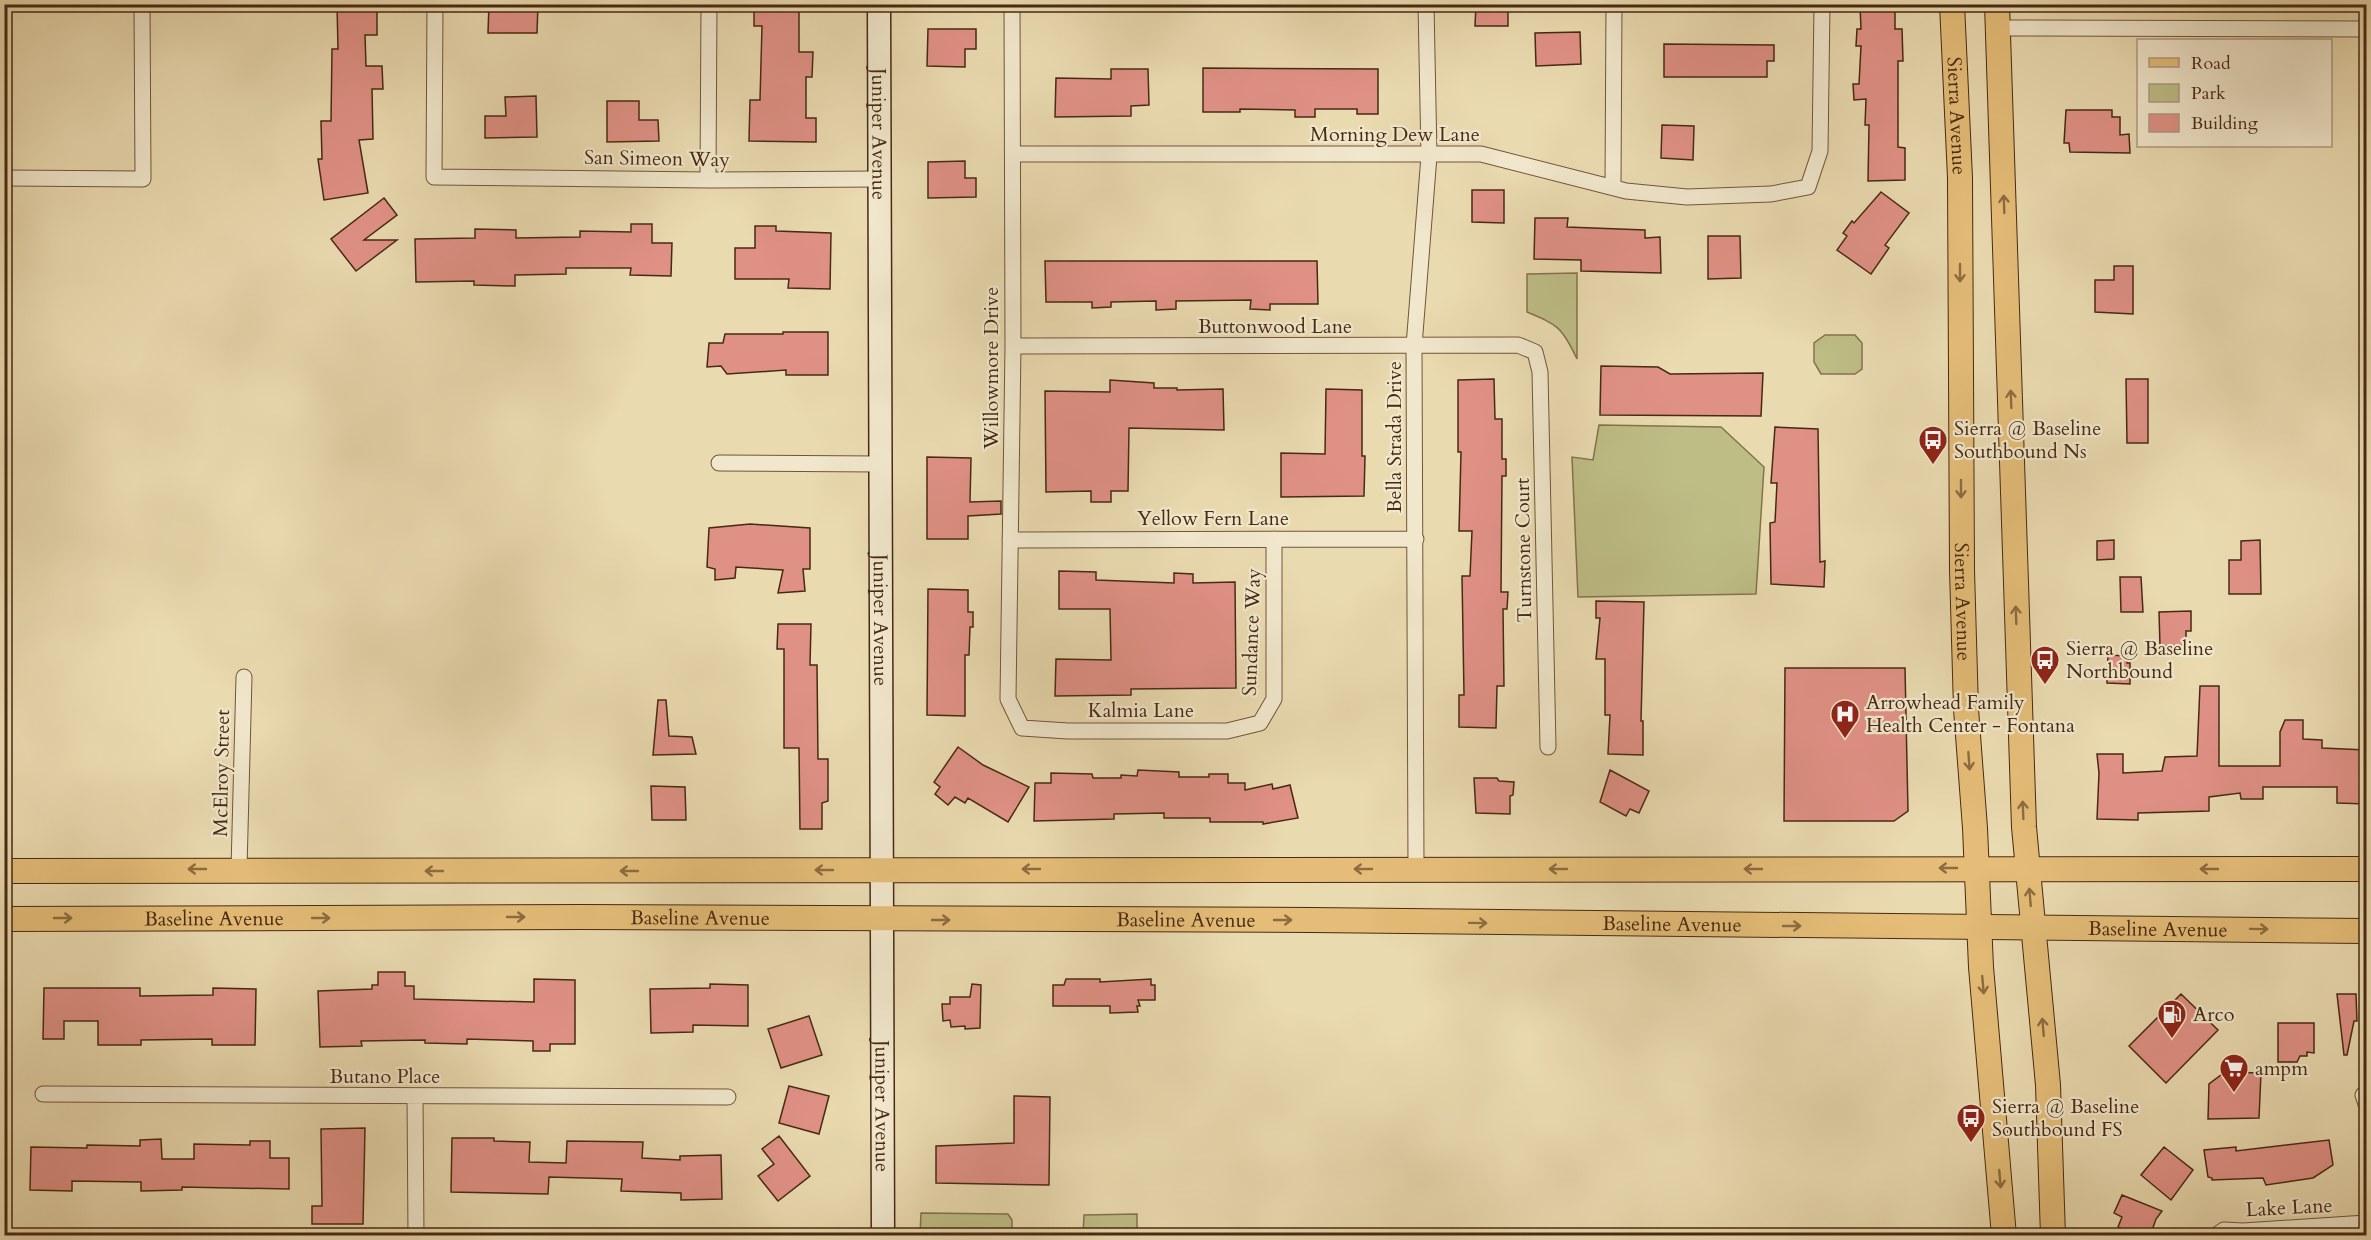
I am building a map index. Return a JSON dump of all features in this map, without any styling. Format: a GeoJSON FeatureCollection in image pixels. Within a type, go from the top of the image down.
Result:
{"type":"FeatureCollection","features":[{"type":"Feature","properties":{"kind":"main road","name":"Sierra Avenue"},"geometry":{"type":"LineString","coordinates":[[1952,4],[1960,178],[1963,634],[1981,967],[2004,1236]]}},
{"type":"Feature","properties":{"kind":"main road"},"geometry":{"type":"LineString","coordinates":[[1997,4],[2024,827],[2049,1104],[2053,1236]]}},
{"type":"Feature","properties":{"kind":"main road"},"geometry":{"type":"LineString","coordinates":[[4,871],[239,869],[358,872],[882,869],[2367,869]]}},
{"type":"Feature","properties":{"kind":"main road","name":"Baseline Avenue"},"geometry":{"type":"LineString","coordinates":[[4,919],[581,917],[1311,920],[1712,926],[1980,926],[2367,931]]}},
{"type":"Feature","properties":{"kind":"street"},"geometry":{"type":"LineString","coordinates":[[4,178],[143,179],[142,4]]}},
{"type":"Feature","properties":{"kind":"street","name":"San Simeon Way"},"geometry":{"type":"LineString","coordinates":[[435,4],[434,177],[879,179]]}},
{"type":"Feature","properties":{"kind":"street"},"geometry":{"type":"LineString","coordinates":[[708,180],[709,4]]}},
{"type":"Feature","properties":{"kind":"street","name":"Juniper Avenue"},"geometry":{"type":"LineString","coordinates":[[879,4],[883,1236]]}},
{"type":"Feature","properties":{"kind":"street","name":"Willowmore Drive"},"geometry":{"type":"LineString","coordinates":[[1012,4],[1013,346],[1008,699],[1022,728]]}},
{"type":"Feature","properties":{"kind":"street","name":"Bella Strada Drive"},"geometry":{"type":"LineString","coordinates":[[1416,869],[1414,346],[1429,156],[1426,4]]}},
{"type":"Feature","properties":{"kind":"street"},"geometry":{"type":"LineString","coordinates":[[1613,187],[1614,4]]}},
{"type":"Feature","properties":{"kind":"street","name":"Morning Dew Lane"},"geometry":{"type":"LineString","coordinates":[[1013,154],[1429,156],[1481,154],[1626,191],[1687,197],[1771,194],[1808,187],[1820,151],[1822,4]]}},
{"type":"Feature","properties":{"kind":"street"},"geometry":{"type":"LineString","coordinates":[[1998,28],[2367,28]]}},
{"type":"Feature","properties":{"kind":"street","name":"Buttonwood Lane"},"geometry":{"type":"LineString","coordinates":[[1013,346],[1518,345],[1535,352]]}},
{"type":"Feature","properties":{"kind":"street","name":"Turnstone Court"},"geometry":{"type":"LineString","coordinates":[[1535,352],[1539,372],[1548,747]]}},
{"type":"Feature","properties":{"kind":"street"},"geometry":{"type":"LineString","coordinates":[[719,463],[879,464]]}},
{"type":"Feature","properties":{"kind":"street","name":"Yellow Fern Lane"},"geometry":{"type":"LineString","coordinates":[[1010,540],[1416,538]]}},
{"type":"Feature","properties":{"kind":"street","name":"Sundance Way"},"geometry":{"type":"LineString","coordinates":[[1260,723],[1274,699],[1274,539]]}},
{"type":"Feature","properties":{"kind":"street","name":"McElroy Street"},"geometry":{"type":"LineString","coordinates":[[239,869],[244,677]]}},
{"type":"Feature","properties":{"kind":"street","name":"Kalmia Lane"},"geometry":{"type":"LineString","coordinates":[[1022,728],[1068,731],[1227,731],[1260,723]]}},
{"type":"Feature","properties":{"kind":"street","name":"Butano Place"},"geometry":{"type":"LineString","coordinates":[[43,1094],[728,1097]]}},
{"type":"Feature","properties":{"kind":"street"},"geometry":{"type":"LineString","coordinates":[[415,1097],[416,1236]]}},
{"type":"Feature","properties":{"kind":"street","name":"Lake Lane"},"geometry":{"type":"LineString","coordinates":[[2215,1236],[2224,1230],[2244,1231],[2367,1223]]}},
{"type":"Feature","properties":{"kind":"green space"},"geometry":{"type":"Polygon","coordinates":[[[1577,273],[1577,359],[1558,328],[1527,312],[1527,274],[1577,273]]]}},
{"type":"Feature","properties":{"kind":"green space"},"geometry":{"type":"Polygon","coordinates":[[[1825,335],[1855,335],[1862,343],[1862,369],[1855,374],[1821,374],[1814,362],[1814,343],[1825,335]]]}},
{"type":"Feature","properties":{"kind":"green space"},"geometry":{"type":"Polygon","coordinates":[[[1599,425],[1721,427],[1764,467],[1756,594],[1578,597],[1572,457],[1593,460],[1599,425]]]}},
{"type":"Feature","properties":{"kind":"green space"},"geometry":{"type":"Polygon","coordinates":[[[921,1213],[1008,1214],[1012,1220],[1012,1235],[920,1235],[921,1213]]]}},
{"type":"Feature","properties":{"kind":"green space"},"geometry":{"type":"Polygon","coordinates":[[[1137,1214],[1137,1235],[1083,1235],[1084,1215],[1137,1214]]]}},
{"type":"Feature","properties":{"kind":"building"},"geometry":{"type":"Polygon","coordinates":[[[337,4],[377,4],[377,35],[365,35],[366,66],[382,66],[383,89],[372,89],[373,139],[359,140],[368,193],[324,200],[318,159],[322,159],[321,121],[331,121],[332,49],[338,49],[337,4]]]}},
{"type":"Feature","properties":{"kind":"building"},"geometry":{"type":"Polygon","coordinates":[[[489,4],[538,4],[537,33],[488,33],[489,4]]]}},
{"type":"Feature","properties":{"kind":"building"},"geometry":{"type":"Polygon","coordinates":[[[754,4],[799,4],[799,52],[813,52],[812,77],[806,77],[806,118],[816,118],[816,142],[749,141],[750,100],[760,100],[762,26],[754,26],[754,4]]]}},
{"type":"Feature","properties":{"kind":"building"},"geometry":{"type":"Polygon","coordinates":[[[1476,4],[1508,4],[1508,26],[1475,26],[1476,4]]]}},
{"type":"Feature","properties":{"kind":"building"},"geometry":{"type":"Polygon","coordinates":[[[1895,4],[1895,29],[1902,29],[1903,61],[1898,61],[1898,147],[1905,148],[1905,180],[1868,181],[1869,125],[1865,125],[1866,99],[1854,100],[1853,84],[1859,84],[1861,46],[1856,46],[1857,29],[1861,29],[1860,6],[1895,4]]]}},
{"type":"Feature","properties":{"kind":"building"},"geometry":{"type":"Polygon","coordinates":[[[928,29],[976,29],[976,49],[965,49],[965,67],[927,66],[928,29]]]}},
{"type":"Feature","properties":{"kind":"building"},"geometry":{"type":"Polygon","coordinates":[[[1580,32],[1581,64],[1536,66],[1535,33],[1580,32]]]}},
{"type":"Feature","properties":{"kind":"building"},"geometry":{"type":"Polygon","coordinates":[[[1664,44],[1774,45],[1774,61],[1767,61],[1767,77],[1664,77],[1664,44]]]}},
{"type":"Feature","properties":{"kind":"building"},"geometry":{"type":"Polygon","coordinates":[[[1203,68],[1378,69],[1378,114],[1357,114],[1357,109],[1315,109],[1315,117],[1295,117],[1295,110],[1240,109],[1240,112],[1203,112],[1203,68]]]}},
{"type":"Feature","properties":{"kind":"building"},"geometry":{"type":"Polygon","coordinates":[[[1111,69],[1148,69],[1149,105],[1131,106],[1131,116],[1055,117],[1056,78],[1111,79],[1111,69]]]}},
{"type":"Feature","properties":{"kind":"building"},"geometry":{"type":"Polygon","coordinates":[[[536,96],[537,137],[485,138],[485,116],[506,116],[505,97],[536,96]]]}},
{"type":"Feature","properties":{"kind":"building"},"geometry":{"type":"Polygon","coordinates":[[[607,101],[639,101],[639,120],[658,120],[659,141],[607,142],[607,101]]]}},
{"type":"Feature","properties":{"kind":"building"},"geometry":{"type":"Polygon","coordinates":[[[2066,110],[2112,110],[2112,117],[2120,117],[2120,135],[2129,134],[2130,153],[2070,152],[2069,143],[2064,143],[2066,110]]]}},
{"type":"Feature","properties":{"kind":"building"},"geometry":{"type":"Polygon","coordinates":[[[1662,125],[1694,126],[1693,160],[1661,158],[1662,125]]]}},
{"type":"Feature","properties":{"kind":"building"},"geometry":{"type":"Polygon","coordinates":[[[965,161],[965,178],[976,178],[976,197],[928,198],[928,162],[965,161]]]}},
{"type":"Feature","properties":{"kind":"building"},"geometry":{"type":"Polygon","coordinates":[[[1472,190],[1504,190],[1504,223],[1472,222],[1472,190]]]}},
{"type":"Feature","properties":{"kind":"building"},"geometry":{"type":"Polygon","coordinates":[[[1881,192],[1909,213],[1885,245],[1889,248],[1871,274],[1837,250],[1847,236],[1843,233],[1852,221],[1854,223],[1881,192]]]}},
{"type":"Feature","properties":{"kind":"building"},"geometry":{"type":"Polygon","coordinates":[[[384,198],[397,215],[364,240],[397,240],[356,271],[331,239],[384,198]]]}},
{"type":"Feature","properties":{"kind":"building"},"geometry":{"type":"Polygon","coordinates":[[[1535,218],[1568,218],[1567,227],[1645,230],[1645,238],[1660,237],[1661,273],[1581,271],[1581,260],[1534,259],[1535,218]]]}},
{"type":"Feature","properties":{"kind":"building"},"geometry":{"type":"Polygon","coordinates":[[[631,224],[652,224],[652,243],[672,243],[671,276],[630,275],[631,268],[566,268],[566,274],[515,275],[515,286],[474,285],[474,281],[416,282],[415,239],[475,238],[475,229],[516,230],[516,238],[580,237],[580,231],[631,232],[631,224]]]}},
{"type":"Feature","properties":{"kind":"building"},"geometry":{"type":"Polygon","coordinates":[[[755,226],[776,226],[776,231],[831,233],[830,289],[788,288],[789,279],[735,279],[735,248],[755,248],[755,226]]]}},
{"type":"Feature","properties":{"kind":"building"},"geometry":{"type":"Polygon","coordinates":[[[1708,236],[1740,236],[1741,278],[1708,279],[1708,236]]]}},
{"type":"Feature","properties":{"kind":"building"},"geometry":{"type":"Polygon","coordinates":[[[1045,261],[1317,261],[1318,304],[1270,304],[1270,310],[1250,309],[1251,300],[1176,301],[1176,309],[1156,310],[1156,301],[1111,302],[1111,307],[1092,308],[1092,302],[1046,302],[1045,261]]]}},
{"type":"Feature","properties":{"kind":"building"},"geometry":{"type":"Polygon","coordinates":[[[2114,266],[2133,266],[2133,314],[2095,312],[2095,280],[2114,280],[2114,266]]]}},
{"type":"Feature","properties":{"kind":"building"},"geometry":{"type":"Polygon","coordinates":[[[783,332],[828,332],[828,375],[786,375],[786,370],[727,374],[721,366],[707,367],[709,343],[723,343],[725,334],[783,334],[783,332]]]}},
{"type":"Feature","properties":{"kind":"building"},"geometry":{"type":"Polygon","coordinates":[[[1601,366],[1658,367],[1670,374],[1763,373],[1761,416],[1600,415],[1601,366]]]}},
{"type":"Feature","properties":{"kind":"building"},"geometry":{"type":"Polygon","coordinates":[[[1494,379],[1495,419],[1502,419],[1502,459],[1506,459],[1506,476],[1502,476],[1501,592],[1508,592],[1507,609],[1503,609],[1504,686],[1497,686],[1496,728],[1459,727],[1459,695],[1464,695],[1462,576],[1470,576],[1472,531],[1459,531],[1461,452],[1458,452],[1458,380],[1494,379]]]}},
{"type":"Feature","properties":{"kind":"building"},"geometry":{"type":"Polygon","coordinates":[[[2126,379],[2148,379],[2148,443],[2127,443],[2126,379]]]}},
{"type":"Feature","properties":{"kind":"building"},"geometry":{"type":"Polygon","coordinates":[[[1110,380],[1154,383],[1154,388],[1177,388],[1177,390],[1223,389],[1224,430],[1129,428],[1128,491],[1111,491],[1111,502],[1091,502],[1091,491],[1046,492],[1045,391],[1110,392],[1110,380]]]}},
{"type":"Feature","properties":{"kind":"building"},"geometry":{"type":"Polygon","coordinates":[[[1326,389],[1362,390],[1364,496],[1281,497],[1281,453],[1325,454],[1326,389]]]}},
{"type":"Feature","properties":{"kind":"building"},"geometry":{"type":"Polygon","coordinates":[[[1775,427],[1818,429],[1820,562],[1825,561],[1824,587],[1771,584],[1770,523],[1775,522],[1777,483],[1771,483],[1775,427]]]}},
{"type":"Feature","properties":{"kind":"building"},"geometry":{"type":"Polygon","coordinates":[[[927,457],[971,458],[970,502],[1001,501],[1001,514],[968,516],[968,539],[927,539],[927,457]]]}},
{"type":"Feature","properties":{"kind":"building"},"geometry":{"type":"Polygon","coordinates":[[[750,524],[810,528],[810,569],[803,569],[805,591],[778,593],[783,570],[736,567],[735,578],[715,580],[715,569],[707,567],[709,528],[750,524]]]}},
{"type":"Feature","properties":{"kind":"building"},"geometry":{"type":"Polygon","coordinates":[[[2114,540],[2114,559],[2097,560],[2097,541],[2114,540]]]}},
{"type":"Feature","properties":{"kind":"building"},"geometry":{"type":"Polygon","coordinates":[[[2260,540],[2261,594],[2229,594],[2229,560],[2241,560],[2241,541],[2260,540]]]}},
{"type":"Feature","properties":{"kind":"building"},"geometry":{"type":"Polygon","coordinates":[[[1059,571],[1096,572],[1096,580],[1174,583],[1174,573],[1193,574],[1193,583],[1235,582],[1236,688],[1131,689],[1131,695],[1055,696],[1056,659],[1111,660],[1110,609],[1059,609],[1059,571]]]}},
{"type":"Feature","properties":{"kind":"building"},"geometry":{"type":"Polygon","coordinates":[[[2120,577],[2141,577],[2143,612],[2121,612],[2120,577]]]}},
{"type":"Feature","properties":{"kind":"building"},"geometry":{"type":"Polygon","coordinates":[[[928,589],[968,590],[968,612],[973,612],[973,627],[970,627],[969,655],[965,655],[965,716],[927,715],[928,589]]]}},
{"type":"Feature","properties":{"kind":"building"},"geometry":{"type":"Polygon","coordinates":[[[1596,601],[1644,602],[1641,721],[1643,721],[1643,755],[1608,754],[1610,715],[1605,715],[1605,659],[1596,659],[1600,618],[1596,618],[1596,601]]]}},
{"type":"Feature","properties":{"kind":"building"},"geometry":{"type":"Polygon","coordinates":[[[2191,611],[2191,631],[2186,631],[2186,645],[2160,646],[2159,612],[2191,611]]]}},
{"type":"Feature","properties":{"kind":"building"},"geometry":{"type":"Polygon","coordinates":[[[778,624],[811,624],[810,665],[817,665],[818,759],[828,759],[828,801],[822,803],[822,829],[800,829],[799,748],[784,748],[784,649],[777,649],[778,624]]]}},
{"type":"Feature","properties":{"kind":"building"},"geometry":{"type":"Polygon","coordinates":[[[2108,655],[2127,656],[2127,663],[2130,663],[2130,684],[2107,683],[2108,655]]]}},
{"type":"Feature","properties":{"kind":"building","name":"Arrowhead Family Health Center - Fontana"},"geometry":{"type":"Polygon","coordinates":[[[1785,668],[1905,668],[1908,811],[1894,821],[1784,821],[1785,668]]]}},
{"type":"Feature","properties":{"kind":"building"},"geometry":{"type":"Polygon","coordinates":[[[2200,686],[2219,686],[2219,766],[2280,766],[2280,732],[2285,720],[2303,720],[2303,739],[2322,740],[2322,748],[2366,750],[2367,804],[2337,803],[2337,787],[2263,787],[2263,799],[2241,799],[2240,793],[2209,797],[2209,811],[2138,813],[2138,820],[2097,819],[2099,773],[2097,754],[2123,754],[2123,773],[2162,771],[2165,757],[2197,756],[2200,686]]]}},
{"type":"Feature","properties":{"kind":"building"},"geometry":{"type":"Polygon","coordinates":[[[658,700],[666,700],[669,736],[692,737],[696,754],[653,755],[658,700]]]}},
{"type":"Feature","properties":{"kind":"building"},"geometry":{"type":"Polygon","coordinates":[[[958,747],[983,765],[1029,787],[1008,822],[968,798],[965,803],[955,797],[948,805],[935,794],[940,787],[934,782],[958,747]]]}},
{"type":"Feature","properties":{"kind":"building"},"geometry":{"type":"Polygon","coordinates":[[[1138,770],[1179,772],[1179,777],[1209,777],[1209,774],[1228,774],[1228,783],[1245,783],[1245,790],[1272,784],[1273,789],[1290,785],[1298,818],[1263,824],[1263,822],[1210,822],[1210,818],[1164,818],[1164,813],[1114,814],[1114,819],[1034,821],[1035,783],[1051,783],[1051,773],[1092,774],[1093,778],[1121,778],[1121,775],[1137,776],[1138,770]]]}},
{"type":"Feature","properties":{"kind":"building"},"geometry":{"type":"Polygon","coordinates":[[[1610,770],[1649,791],[1639,813],[1630,809],[1626,816],[1600,802],[1610,770]]]}},
{"type":"Feature","properties":{"kind":"building"},"geometry":{"type":"Polygon","coordinates":[[[1474,778],[1497,778],[1499,781],[1514,782],[1513,795],[1510,796],[1510,814],[1476,813],[1474,778]]]}},
{"type":"Feature","properties":{"kind":"building"},"geometry":{"type":"Polygon","coordinates":[[[651,786],[685,787],[686,820],[652,820],[651,786]]]}},
{"type":"Feature","properties":{"kind":"building"},"geometry":{"type":"Polygon","coordinates":[[[378,972],[405,972],[405,986],[414,986],[414,999],[534,1002],[534,979],[575,980],[575,1044],[550,1044],[550,1051],[533,1051],[533,1041],[467,1039],[467,1044],[425,1043],[425,1040],[361,1041],[362,1046],[320,1047],[318,991],[372,989],[372,985],[378,985],[378,972]]]}},
{"type":"Feature","properties":{"kind":"building"},"geometry":{"type":"Polygon","coordinates":[[[1066,979],[1100,979],[1100,982],[1151,979],[1151,985],[1155,985],[1155,1000],[1138,1000],[1140,1006],[1137,1006],[1138,1012],[1110,1013],[1110,1006],[1053,1006],[1053,985],[1064,985],[1066,979]]]}},
{"type":"Feature","properties":{"kind":"building"},"geometry":{"type":"Polygon","coordinates":[[[710,984],[748,985],[748,1026],[693,1025],[693,1032],[651,1033],[650,989],[710,988],[710,984]]]}},
{"type":"Feature","properties":{"kind":"building"},"geometry":{"type":"Polygon","coordinates":[[[972,984],[981,985],[980,1028],[951,1027],[950,1020],[943,1021],[942,1004],[950,1004],[950,997],[970,997],[972,984]]]}},
{"type":"Feature","properties":{"kind":"building"},"geometry":{"type":"Polygon","coordinates":[[[44,988],[140,988],[140,996],[213,995],[213,988],[256,989],[255,1045],[212,1045],[212,1039],[141,1040],[141,1045],[98,1045],[98,1021],[64,1021],[64,1039],[43,1039],[44,988]]]}},
{"type":"Feature","properties":{"kind":"building"},"geometry":{"type":"Polygon","coordinates":[[[2181,994],[2218,1030],[2166,1083],[2129,1046],[2181,994]]]}},
{"type":"Feature","properties":{"kind":"building"},"geometry":{"type":"Polygon","coordinates":[[[2337,994],[2356,994],[2357,1021],[2354,1021],[2347,1055],[2344,1055],[2337,994]]]}},
{"type":"Feature","properties":{"kind":"building"},"geometry":{"type":"Polygon","coordinates":[[[809,1016],[822,1055],[781,1068],[768,1029],[809,1016]]]}},
{"type":"Feature","properties":{"kind":"building"},"geometry":{"type":"Polygon","coordinates":[[[2278,1023],[2314,1023],[2314,1053],[2307,1052],[2307,1056],[2300,1056],[2297,1062],[2278,1062],[2278,1023]]]}},
{"type":"Feature","properties":{"kind":"building","name":"ampm"},"geometry":{"type":"Polygon","coordinates":[[[2225,1072],[2261,1073],[2259,1118],[2208,1119],[2209,1084],[2225,1072]]]}},
{"type":"Feature","properties":{"kind":"building"},"geometry":{"type":"Polygon","coordinates":[[[789,1086],[829,1096],[819,1134],[779,1123],[789,1086]]]}},
{"type":"Feature","properties":{"kind":"building"},"geometry":{"type":"Polygon","coordinates":[[[1014,1096],[1050,1097],[1049,1185],[936,1183],[936,1146],[1014,1143],[1014,1096]]]}},
{"type":"Feature","properties":{"kind":"building"},"geometry":{"type":"Polygon","coordinates":[[[365,1128],[363,1224],[312,1224],[312,1206],[322,1206],[321,1129],[365,1128]]]}},
{"type":"Feature","properties":{"kind":"building"},"geometry":{"type":"Polygon","coordinates":[[[779,1136],[810,1176],[778,1201],[758,1176],[774,1164],[762,1149],[779,1136]]]}},
{"type":"Feature","properties":{"kind":"building"},"geometry":{"type":"Polygon","coordinates":[[[452,1138],[494,1138],[494,1141],[530,1142],[529,1162],[566,1163],[567,1141],[643,1142],[642,1158],[680,1160],[680,1156],[721,1155],[722,1199],[681,1200],[681,1193],[621,1191],[622,1179],[549,1177],[548,1194],[451,1192],[452,1138]]]}},
{"type":"Feature","properties":{"kind":"building"},"geometry":{"type":"Polygon","coordinates":[[[161,1139],[162,1159],[194,1159],[194,1144],[250,1145],[250,1141],[270,1141],[270,1158],[289,1158],[289,1189],[182,1187],[182,1190],[141,1191],[141,1182],[72,1181],[72,1191],[30,1190],[31,1147],[140,1146],[140,1140],[161,1139]]]}},
{"type":"Feature","properties":{"kind":"building"},"geometry":{"type":"Polygon","coordinates":[[[2329,1140],[2333,1165],[2313,1178],[2266,1185],[2263,1178],[2212,1180],[2208,1177],[2204,1150],[2236,1147],[2236,1151],[2329,1140]]]}},
{"type":"Feature","properties":{"kind":"building"},"geometry":{"type":"Polygon","coordinates":[[[2164,1147],[2193,1170],[2171,1200],[2141,1175],[2164,1147]]]}},
{"type":"Feature","properties":{"kind":"building"},"geometry":{"type":"Polygon","coordinates":[[[2122,1195],[2162,1211],[2156,1219],[2150,1236],[2136,1236],[2118,1227],[2122,1217],[2114,1213],[2122,1195]]]}},
{"type":"Feature","properties":{"kind":"place","name":"Sierra @ Baseline Southbound Ns"},"geometry":{"type":"Point","coordinates":[1933,466]}},
{"type":"Feature","properties":{"kind":"place","name":"Sierra @ Baseline Northbound"},"geometry":{"type":"Point","coordinates":[2045,686]}},
{"type":"Feature","properties":{"kind":"place","name":"Arrowhead Family Health Center - Fontana"},"geometry":{"type":"Point","coordinates":[1845,740]}},
{"type":"Feature","properties":{"kind":"place","name":"Arco"},"geometry":{"type":"Point","coordinates":[2172,1040]}},
{"type":"Feature","properties":{"kind":"place","name":"ampm"},"geometry":{"type":"Point","coordinates":[2234,1094]}},
{"type":"Feature","properties":{"kind":"place","name":"Sierra @ Baseline Southbound FS"},"geometry":{"type":"Point","coordinates":[1971,1144]}}]}
